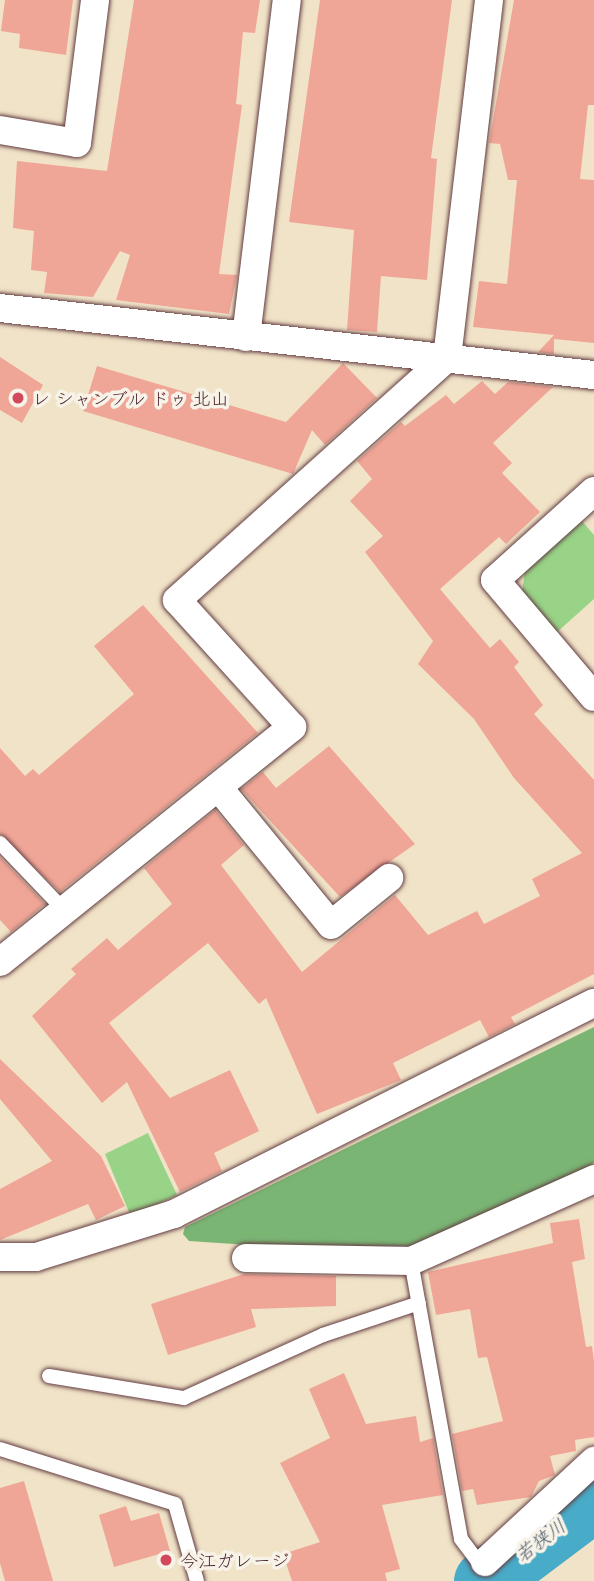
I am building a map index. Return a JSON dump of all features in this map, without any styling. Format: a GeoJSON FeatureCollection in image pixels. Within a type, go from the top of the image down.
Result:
{"type":"FeatureCollection","features":[{"type":"Feature","properties":{"kind":"street"},"geometry":{"type":"LineString","coordinates":[[0,130],[77,143],[95,0]]}},
{"type":"Feature","properties":{"kind":"street"},"geometry":{"type":"LineString","coordinates":[[246,337],[287,0]]}},
{"type":"Feature","properties":{"kind":"street"},"geometry":{"type":"LineString","coordinates":[[0,961],[292,727],[177,600],[447,358],[489,0]]}},
{"type":"Feature","properties":{"kind":"street"},"geometry":{"type":"LineString","coordinates":[[0,308],[594,374]]}},
{"type":"Feature","properties":{"kind":"street"},"geometry":{"type":"LineString","coordinates":[[594,491],[495,580],[594,697]]}},
{"type":"Feature","properties":{"kind":"street"},"geometry":{"type":"LineString","coordinates":[[218,787],[331,925],[388,878]]}},
{"type":"Feature","properties":{"kind":"street"},"geometry":{"type":"LineString","coordinates":[[0,1257],[36,1257],[174,1214],[594,1003]]}},
{"type":"Feature","properties":{"kind":"street"},"geometry":{"type":"LineString","coordinates":[[246,1258],[411,1261],[594,1179]]}},
{"type":"Feature","properties":{"kind":"street"},"geometry":{"type":"LineString","coordinates":[[480,1572],[594,1461]]}},
{"type":"Feature","properties":{"kind":"lane"},"geometry":{"type":"LineString","coordinates":[[0,843],[65,911]]}},
{"type":"Feature","properties":{"kind":"lane"},"geometry":{"type":"LineString","coordinates":[[411,1261],[461,1539],[480,1572]]}},
{"type":"Feature","properties":{"kind":"lane"},"geometry":{"type":"LineString","coordinates":[[49,1376],[184,1398],[323,1335],[419,1303]]}},
{"type":"Feature","properties":{"kind":"lane"},"geometry":{"type":"LineString","coordinates":[[0,1449],[175,1504],[197,1581]]}},
{"type":"Feature","properties":{"kind":"green space"},"geometry":{"type":"Polygon","coordinates":[[[582,521],[594,535],[594,599],[556,633],[522,593],[525,570],[582,521]]]}},
{"type":"Feature","properties":{"kind":"green space"},"geometry":{"type":"Polygon","coordinates":[[[594,1027],[594,1162],[588,1169],[412,1246],[276,1247],[189,1241],[183,1234],[185,1227],[594,1027]]]}},
{"type":"Feature","properties":{"kind":"green space"},"geometry":{"type":"Polygon","coordinates":[[[148,1133],[177,1195],[131,1217],[105,1154],[148,1133]]]}},
{"type":"Feature","properties":{"kind":"building"},"geometry":{"type":"Polygon","coordinates":[[[5,0],[73,0],[66,55],[19,48],[20,34],[1,31],[5,0]]]}},
{"type":"Feature","properties":{"kind":"building"},"geometry":{"type":"Polygon","coordinates":[[[134,0],[260,0],[255,33],[243,32],[236,104],[242,105],[219,274],[237,275],[229,314],[116,300],[130,255],[120,251],[93,297],[44,293],[47,272],[31,270],[34,231],[13,228],[17,161],[107,171],[134,0]]]}},
{"type":"Feature","properties":{"kind":"building"},"geometry":{"type":"Polygon","coordinates":[[[320,0],[452,0],[431,158],[437,159],[427,280],[381,276],[377,332],[347,330],[354,230],[289,222],[320,0]]]}},
{"type":"Feature","properties":{"kind":"building"},"geometry":{"type":"Polygon","coordinates":[[[514,0],[594,0],[594,105],[588,105],[580,179],[594,180],[594,343],[554,339],[554,354],[538,352],[554,335],[473,327],[479,281],[507,284],[517,180],[508,180],[500,144],[489,143],[514,0]]]}},
{"type":"Feature","properties":{"kind":"building","name":"レ シャンブル ドゥ 北山"},"geometry":{"type":"Polygon","coordinates":[[[0,357],[43,385],[22,423],[0,410],[0,357]]]}},
{"type":"Feature","properties":{"kind":"building"},"geometry":{"type":"Polygon","coordinates":[[[343,363],[377,398],[325,445],[312,430],[293,474],[83,411],[97,366],[286,422],[343,363]]]}},
{"type":"Feature","properties":{"kind":"building"},"geometry":{"type":"Polygon","coordinates":[[[482,381],[495,394],[508,382],[553,387],[493,443],[512,463],[502,473],[540,512],[506,544],[499,537],[440,589],[490,648],[500,639],[519,662],[514,667],[543,705],[534,714],[594,780],[594,974],[511,1017],[515,1024],[489,1037],[480,1020],[393,1063],[401,1080],[317,1114],[266,998],[259,1004],[208,943],[109,1023],[170,1098],[230,1070],[259,1131],[214,1153],[222,1171],[180,1192],[127,1082],[102,1103],[32,1016],[76,974],[71,969],[107,938],[118,950],[172,904],[144,868],[215,810],[244,845],[221,865],[302,972],[395,895],[428,935],[477,911],[484,924],[540,896],[532,879],[582,853],[514,778],[474,719],[418,664],[433,641],[365,552],[383,536],[350,501],[372,479],[357,461],[401,422],[405,426],[446,395],[454,404],[482,381]]]}},
{"type":"Feature","properties":{"kind":"building"},"geometry":{"type":"Polygon","coordinates":[[[143,605],[258,733],[60,892],[0,834],[0,748],[25,776],[33,769],[39,775],[134,694],[94,646],[143,605]]]}},
{"type":"Feature","properties":{"kind":"building"},"geometry":{"type":"Polygon","coordinates":[[[329,746],[415,844],[340,897],[241,789],[263,772],[276,788],[329,746]]]}},
{"type":"Feature","properties":{"kind":"building"},"geometry":{"type":"Polygon","coordinates":[[[0,857],[45,904],[11,932],[0,920],[0,857]]]}},
{"type":"Feature","properties":{"kind":"building"},"geometry":{"type":"Polygon","coordinates":[[[0,1059],[101,1156],[125,1206],[96,1220],[88,1204],[0,1240],[0,1189],[52,1161],[0,1099],[0,1059]]]}},
{"type":"Feature","properties":{"kind":"building"},"geometry":{"type":"Polygon","coordinates":[[[579,1219],[585,1259],[572,1262],[586,1347],[592,1346],[594,1437],[575,1440],[576,1451],[550,1456],[555,1475],[539,1481],[531,1497],[477,1505],[473,1489],[462,1491],[452,1434],[503,1421],[487,1357],[478,1358],[470,1309],[436,1315],[428,1272],[553,1243],[550,1223],[579,1219]]]}},
{"type":"Feature","properties":{"kind":"building"},"geometry":{"type":"Polygon","coordinates":[[[244,1274],[336,1276],[336,1306],[251,1309],[256,1327],[168,1355],[151,1304],[244,1274]]]}},
{"type":"Feature","properties":{"kind":"building"},"geometry":{"type":"Polygon","coordinates":[[[344,1373],[366,1424],[416,1416],[420,1442],[433,1438],[443,1495],[382,1505],[400,1569],[385,1573],[387,1581],[292,1581],[283,1554],[320,1542],[280,1463],[330,1438],[309,1389],[344,1373]]]}},
{"type":"Feature","properties":{"kind":"building"},"geometry":{"type":"Polygon","coordinates":[[[24,1481],[53,1581],[5,1581],[0,1563],[0,1488],[24,1481]]]}},
{"type":"Feature","properties":{"kind":"building"},"geometry":{"type":"Polygon","coordinates":[[[126,1506],[131,1521],[159,1513],[170,1551],[114,1567],[99,1515],[126,1506]]]}},
{"type":"Feature","properties":{"kind":"waterway","name":"若狭川"},"geometry":{"type":"LineString","coordinates":[[485,1581],[594,1499]]}},
{"type":"Feature","properties":{"kind":"place","name":"レ シャンブル ドゥ 北山"},"geometry":{"type":"Point","coordinates":[18,398]}},
{"type":"Feature","properties":{"kind":"place","name":"今江ガレージ"},"geometry":{"type":"Point","coordinates":[166,1560]}}]}
